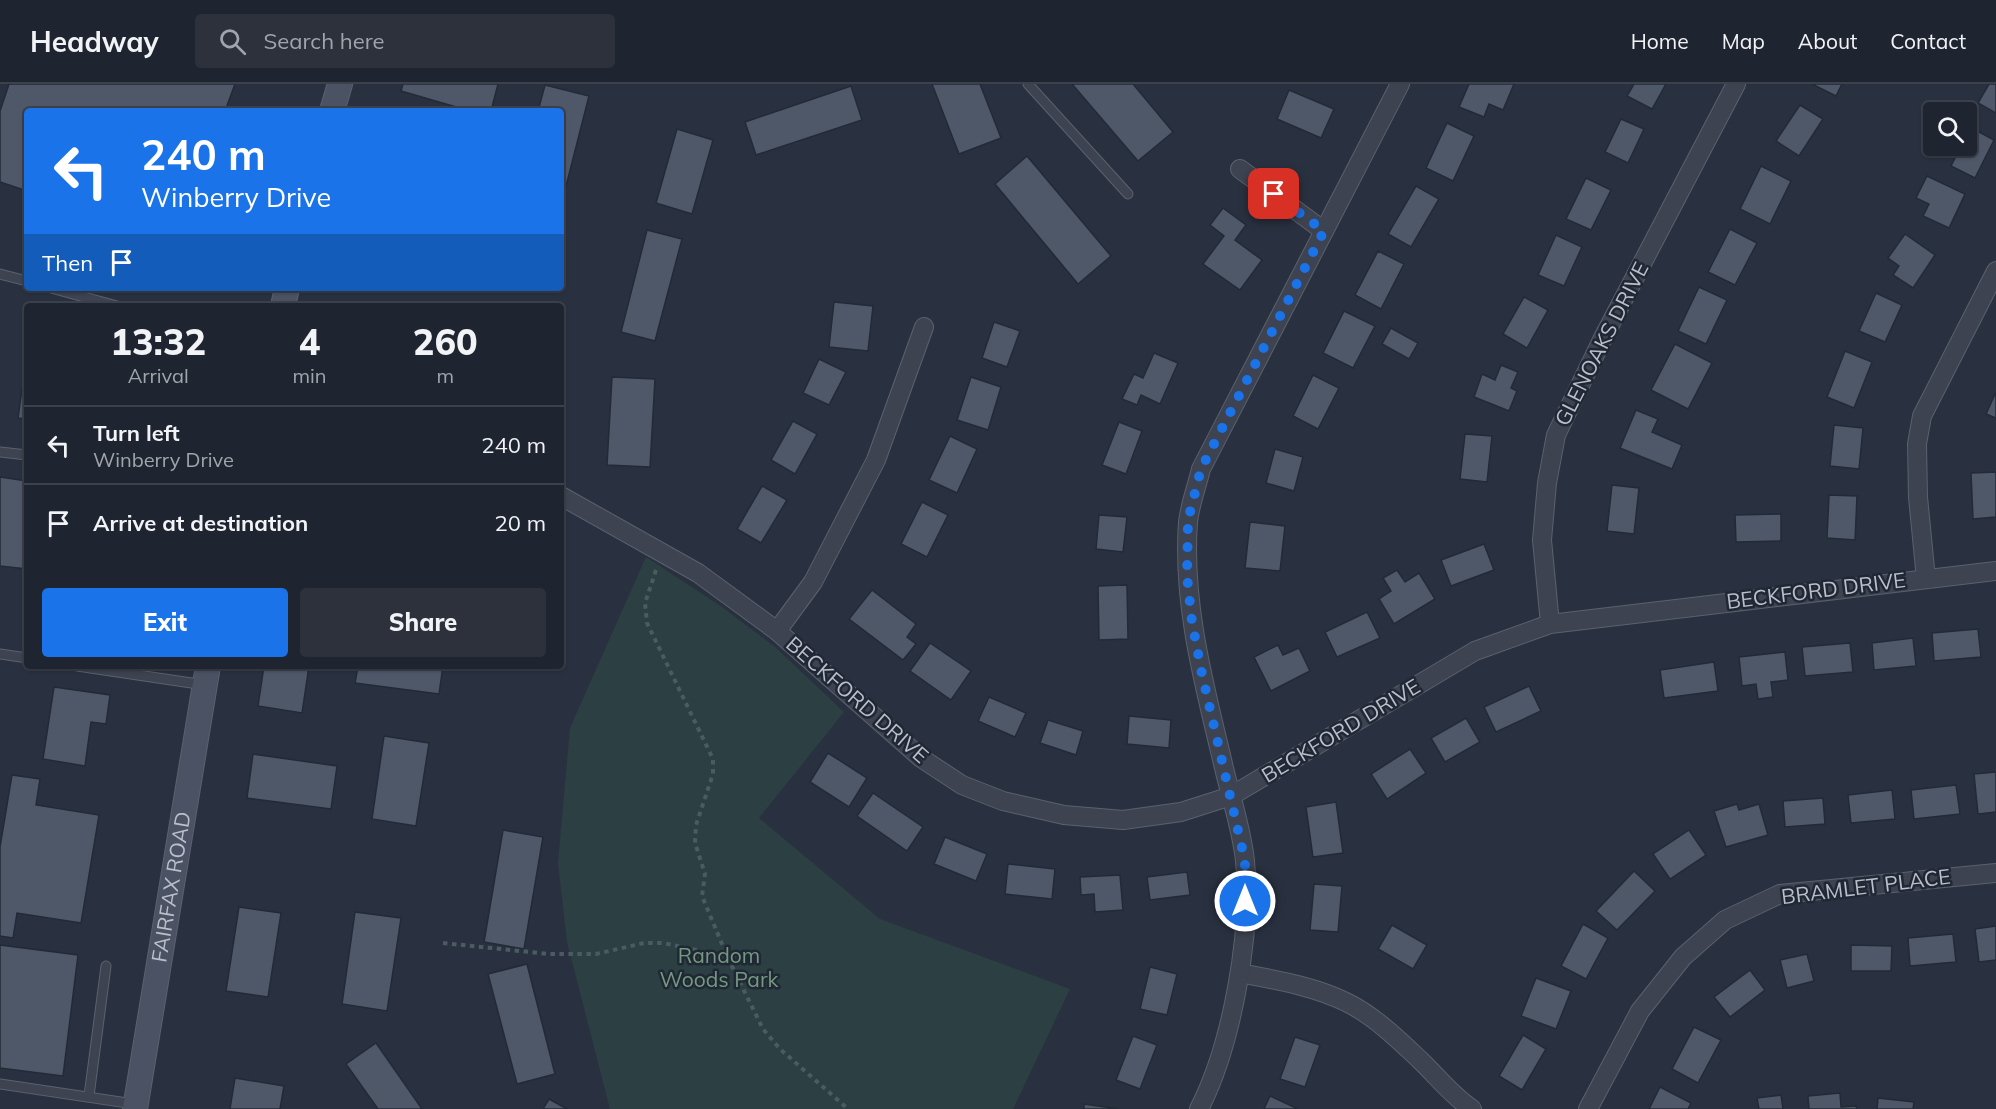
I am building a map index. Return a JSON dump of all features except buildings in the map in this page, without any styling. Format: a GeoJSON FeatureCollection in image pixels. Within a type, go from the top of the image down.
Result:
{"type":"FeatureCollection","features":[{"type":"Feature","properties":{"kind":"street"},"geometry":{"type":"LineString","coordinates":[[333,108],[340,84]]}},
{"type":"Feature","properties":{"kind":"street"},"geometry":{"type":"LineString","coordinates":[[1199,1109],[1207,1093],[1240,973],[1245,940],[1245,861],[1192,622],[1187,576],[1188,520],[1201,469],[1400,84]]}},
{"type":"Feature","properties":{"kind":"street","name":"GLENOAKS DRIVE"},"geometry":{"type":"LineString","coordinates":[[1550,624],[1542,540],[1547,483],[1556,435],[1602,340],[1736,84]]}},
{"type":"Feature","properties":{"kind":"street"},"geometry":{"type":"LineString","coordinates":[[1240,169],[1324,231]]}},
{"type":"Feature","properties":{"kind":"street"},"geometry":{"type":"LineString","coordinates":[[1926,579],[1918,497],[1917,444],[1922,416],[1996,271]]}},
{"type":"Feature","properties":{"kind":"street"},"geometry":{"type":"LineString","coordinates":[[777,631],[813,582],[876,460],[924,327]]}},
{"type":"Feature","properties":{"kind":"street","name":"BECKFORD DRIVE"},"geometry":{"type":"LineString","coordinates":[[564,498],[698,573],[777,631],[921,758],[962,785],[1003,801],[1064,815],[1123,820],[1181,812],[1231,796],[1475,651],[1550,624],[1996,571]]}},
{"type":"Feature","properties":{"kind":"street","name":"FAIRFAX ROAD"},"geometry":{"type":"LineString","coordinates":[[136,1106],[206,675]]}},
{"type":"Feature","properties":{"kind":"street","name":"BRAMLET PLACE"},"geometry":{"type":"LineString","coordinates":[[1588,1109],[1640,1011],[1683,957],[1725,920],[1780,894],[1996,873]]}},
{"type":"Feature","properties":{"kind":"street"},"geometry":{"type":"LineString","coordinates":[[1240,973],[1296,984],[1347,1002],[1385,1029],[1420,1059],[1453,1096],[1472,1109]]}},
{"type":"Feature","properties":{"kind":"lane"},"geometry":{"type":"LineString","coordinates":[[1028,84],[1128,194]]}},
{"type":"Feature","properties":{"kind":"lane"},"geometry":{"type":"LineString","coordinates":[[0,274],[24,280]]}},
{"type":"Feature","properties":{"kind":"lane"},"geometry":{"type":"LineString","coordinates":[[62,291],[106,303]]}},
{"type":"Feature","properties":{"kind":"lane"},"geometry":{"type":"LineString","coordinates":[[0,452],[24,455]]}},
{"type":"Feature","properties":{"kind":"lane"},"geometry":{"type":"LineString","coordinates":[[0,654],[24,658]]}},
{"type":"Feature","properties":{"kind":"lane"},"geometry":{"type":"LineString","coordinates":[[120,669],[206,675]]}},
{"type":"Feature","properties":{"kind":"lane"},"geometry":{"type":"LineString","coordinates":[[89,1096],[106,966]]}},
{"type":"Feature","properties":{"kind":"lane"},"geometry":{"type":"LineString","coordinates":[[0,1084],[89,1096],[136,1106]]}},
{"type":"Feature","properties":{"kind":"path"},"geometry":{"type":"LineString","coordinates":[[662,552],[645,603],[647,623],[713,759],[713,774],[696,825],[695,843],[705,874],[702,896],[727,956],[763,1029],[780,1048],[848,1109]]}},
{"type":"Feature","properties":{"kind":"path"},"geometry":{"type":"LineString","coordinates":[[443,943],[549,954],[596,954],[644,943],[663,943],[727,956]]}},
{"type":"Feature","properties":{"kind":"green space","name":"Random Woods Park"},"geometry":{"type":"Polygon","coordinates":[[[646,557],[722,607],[775,647],[844,712],[759,818],[880,919],[1070,989],[1013,1109],[610,1109],[567,942],[558,863],[570,728],[646,557]]]}},
{"type":"Feature","properties":{"kind":"route"},"geometry":{"type":"LineString","coordinates":[[1245,901],[1245,861],[1192,622],[1187,576],[1188,520],[1201,469],[1324,231],[1274,194]]}}]}
